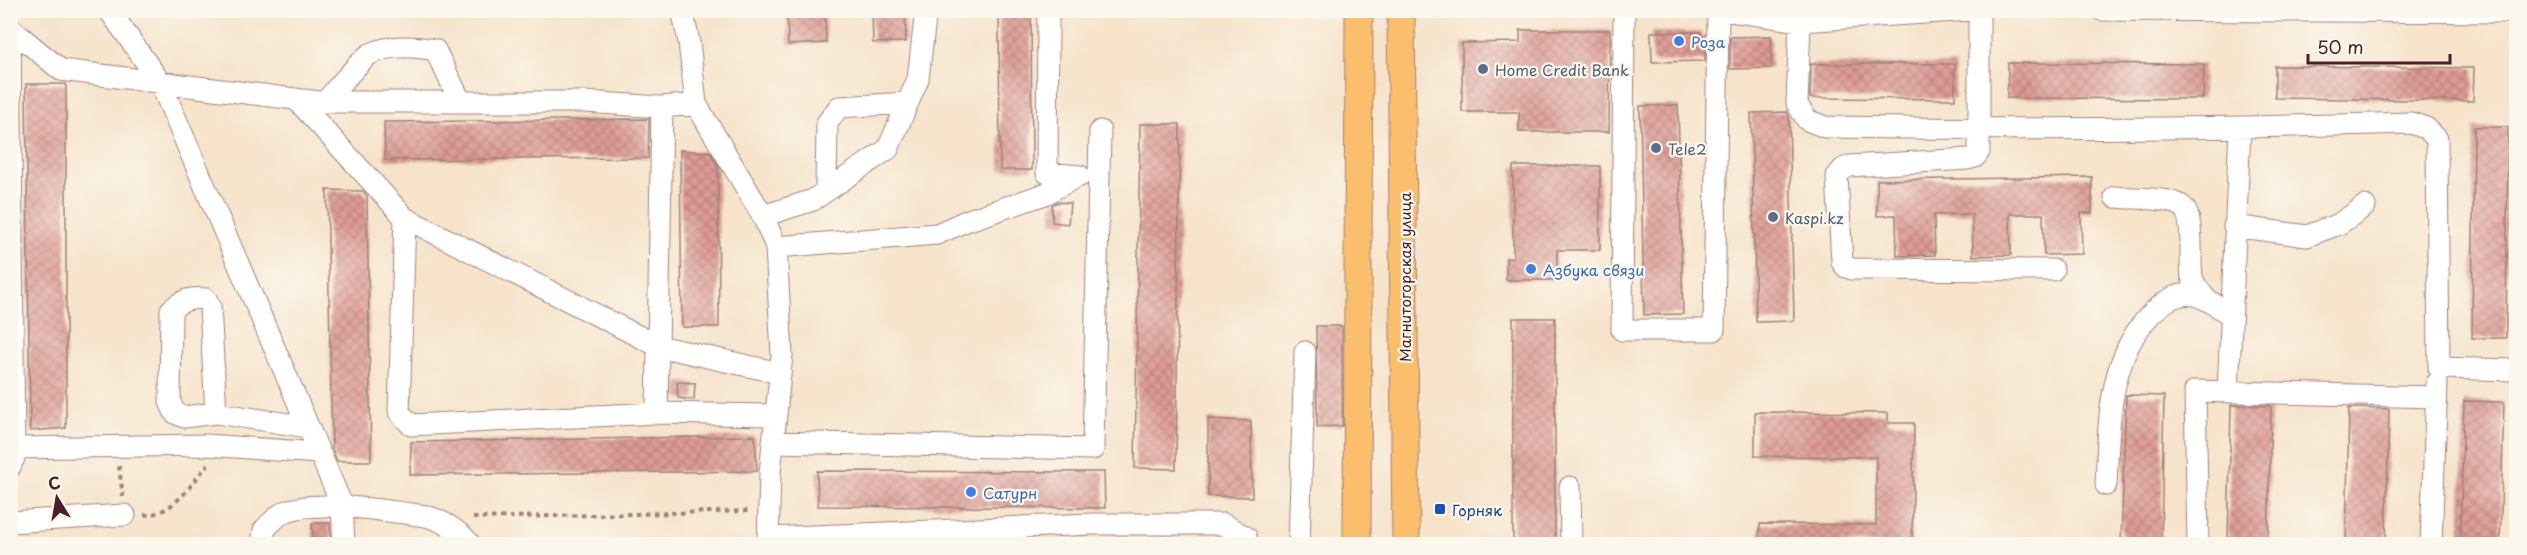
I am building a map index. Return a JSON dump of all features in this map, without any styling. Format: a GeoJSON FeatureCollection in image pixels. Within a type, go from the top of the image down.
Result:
{"type":"FeatureCollection","features":[{"type":"Feature","properties":{"kind":"main road"},"geometry":{"type":"LineString","coordinates":[[1357,544],[1359,10]]}},
{"type":"Feature","properties":{"kind":"main road","name":"Магнитогорская улица"},"geometry":{"type":"LineString","coordinates":[[1401,10],[1406,544]]}},
{"type":"Feature","properties":{"kind":"street"},"geometry":{"type":"LineString","coordinates":[[109,10],[160,82],[342,505],[344,544]]}},
{"type":"Feature","properties":{"kind":"street"},"geometry":{"type":"LineString","coordinates":[[682,10],[689,42],[696,104],[763,216],[776,247],[782,355],[773,442],[768,541],[914,538],[1093,524],[1223,524],[1246,537],[1246,544]]}},
{"type":"Feature","properties":{"kind":"street"},"geometry":{"type":"LineString","coordinates":[[763,216],[813,200],[888,149],[918,79],[927,10]]}},
{"type":"Feature","properties":{"kind":"street"},"geometry":{"type":"LineString","coordinates":[[1624,10],[1622,330],[1714,330],[1718,10]]}},
{"type":"Feature","properties":{"kind":"street"},"geometry":{"type":"LineString","coordinates":[[1724,10],[1800,21],[1971,10]]}},
{"type":"Feature","properties":{"kind":"street"},"geometry":{"type":"LineString","coordinates":[[1979,10],[1979,152],[1975,157],[1850,166],[1843,169],[1837,176],[1842,262],[1846,267],[1852,269],[2053,270]]}},
{"type":"Feature","properties":{"kind":"street"},"geometry":{"type":"LineString","coordinates":[[2102,10],[2517,12]]}},
{"type":"Feature","properties":{"kind":"street"},"geometry":{"type":"LineString","coordinates":[[1048,17],[1047,173],[1089,177]]}},
{"type":"Feature","properties":{"kind":"street"},"geometry":{"type":"LineString","coordinates":[[1800,21],[1797,104],[1807,120],[1825,128],[2240,129],[2411,123],[2426,128],[2437,139],[2439,368],[2435,397],[2431,544]]}},
{"type":"Feature","properties":{"kind":"street"},"geometry":{"type":"LineString","coordinates":[[11,30],[61,70],[296,99],[325,102],[584,102],[662,107],[696,104]]}},
{"type":"Feature","properties":{"kind":"street"},"geometry":{"type":"LineString","coordinates":[[11,30],[12,450],[224,445],[319,453]]}},
{"type":"Feature","properties":{"kind":"street"},"geometry":{"type":"LineString","coordinates":[[325,102],[369,55],[394,47],[415,46],[435,50],[461,102]]}},
{"type":"Feature","properties":{"kind":"street"},"geometry":{"type":"LineString","coordinates":[[296,99],[405,218],[658,346],[780,374]]}},
{"type":"Feature","properties":{"kind":"street"},"geometry":{"type":"LineString","coordinates":[[826,191],[827,123],[839,107],[907,103]]}},
{"type":"Feature","properties":{"kind":"street"},"geometry":{"type":"LineString","coordinates":[[657,413],[662,107]]}},
{"type":"Feature","properties":{"kind":"street"},"geometry":{"type":"LineString","coordinates":[[2228,392],[2240,129]]}},
{"type":"Feature","properties":{"kind":"street"},"geometry":{"type":"LineString","coordinates":[[773,442],[1093,449],[1089,177],[1100,131]]}},
{"type":"Feature","properties":{"kind":"street"},"geometry":{"type":"LineString","coordinates":[[776,247],[937,234],[966,220],[1089,177]]}},
{"type":"Feature","properties":{"kind":"street"},"geometry":{"type":"LineString","coordinates":[[2115,197],[2171,202],[2182,206],[2188,216],[2192,275],[2196,287],[2207,300],[2231,315]]}},
{"type":"Feature","properties":{"kind":"street"},"geometry":{"type":"LineString","coordinates":[[2234,226],[2307,236],[2339,224],[2365,206]]}},
{"type":"Feature","properties":{"kind":"street"},"geometry":{"type":"LineString","coordinates":[[405,218],[399,412],[411,425],[657,413],[776,415]]}},
{"type":"Feature","properties":{"kind":"street"},"geometry":{"type":"LineString","coordinates":[[2106,485],[2110,401],[2127,345],[2149,316],[2166,300],[2185,295],[2207,300]]}},
{"type":"Feature","properties":{"kind":"street"},"geometry":{"type":"LineString","coordinates":[[216,413],[210,306],[206,299],[194,297],[179,303],[171,310],[170,402],[175,413],[184,417],[216,413],[308,427]]}},
{"type":"Feature","properties":{"kind":"street"},"geometry":{"type":"LineString","coordinates":[[1299,544],[1305,352]]}},
{"type":"Feature","properties":{"kind":"street"},"geometry":{"type":"LineString","coordinates":[[2439,368],[2517,370]]}},
{"type":"Feature","properties":{"kind":"street"},"geometry":{"type":"LineString","coordinates":[[2198,544],[2195,391],[2435,397]]}},
{"type":"Feature","properties":{"kind":"street"},"geometry":{"type":"LineString","coordinates":[[1570,487],[1571,544]]}},
{"type":"Feature","properties":{"kind":"street"},"geometry":{"type":"LineString","coordinates":[[262,544],[264,530],[281,513],[342,505],[440,519],[470,544]]}},
{"type":"Feature","properties":{"kind":"street"},"geometry":{"type":"LineString","coordinates":[[10,522],[125,515]]}},
{"type":"Feature","properties":{"kind":"path"},"geometry":{"type":"LineString","coordinates":[[117,447],[125,515],[157,515],[174,504],[224,445]]}},
{"type":"Feature","properties":{"kind":"path"},"geometry":{"type":"LineString","coordinates":[[440,519],[769,510]]}},
{"type":"Feature","properties":{"kind":"building"},"geometry":{"type":"Polygon","coordinates":[[[787,10],[825,10],[826,43],[788,45],[787,10]]]}},
{"type":"Feature","properties":{"kind":"building"},"geometry":{"type":"Polygon","coordinates":[[[872,10],[905,10],[906,42],[873,43],[872,10]]]}},
{"type":"Feature","properties":{"kind":"building"},"geometry":{"type":"Polygon","coordinates":[[[999,10],[1031,10],[1032,170],[1000,170],[999,10]]]}},
{"type":"Feature","properties":{"kind":"building"},"geometry":{"type":"Polygon","coordinates":[[[1520,30],[1610,30],[1609,132],[1519,132],[1519,112],[1462,112],[1462,43],[1520,42],[1520,30]]]}},
{"type":"Feature","properties":{"kind":"building"},"geometry":{"type":"Polygon","coordinates":[[[1651,32],[1701,32],[1701,37],[1705,37],[1705,61],[1652,62],[1651,32]]]}},
{"type":"Feature","properties":{"kind":"building"},"geometry":{"type":"Polygon","coordinates":[[[1771,36],[1771,68],[1730,69],[1730,37],[1771,36]]]}},
{"type":"Feature","properties":{"kind":"building"},"geometry":{"type":"Polygon","coordinates":[[[2008,63],[2204,64],[2203,99],[2007,98],[2008,63]]]}},
{"type":"Feature","properties":{"kind":"building"},"geometry":{"type":"Polygon","coordinates":[[[1811,64],[1955,64],[1955,99],[1810,98],[1811,64]]]}},
{"type":"Feature","properties":{"kind":"building"},"geometry":{"type":"Polygon","coordinates":[[[2275,66],[2474,68],[2473,101],[2275,98],[2275,66]]]}},
{"type":"Feature","properties":{"kind":"building"},"geometry":{"type":"Polygon","coordinates":[[[26,84],[66,84],[66,428],[30,431],[26,84]]]}},
{"type":"Feature","properties":{"kind":"building"},"geometry":{"type":"Polygon","coordinates":[[[1678,105],[1683,314],[1644,315],[1640,106],[1678,105]]]}},
{"type":"Feature","properties":{"kind":"building"},"geometry":{"type":"Polygon","coordinates":[[[1787,112],[1789,116],[1794,321],[1756,322],[1751,113],[1787,112]]]}},
{"type":"Feature","properties":{"kind":"building"},"geometry":{"type":"Polygon","coordinates":[[[649,119],[648,158],[385,160],[384,122],[649,119]]]}},
{"type":"Feature","properties":{"kind":"building"},"geometry":{"type":"Polygon","coordinates":[[[1140,124],[1180,124],[1176,469],[1135,468],[1140,124]]]}},
{"type":"Feature","properties":{"kind":"building"},"geometry":{"type":"Polygon","coordinates":[[[2474,127],[2508,127],[2506,338],[2472,338],[2474,127]]]}},
{"type":"Feature","properties":{"kind":"building"},"geometry":{"type":"Polygon","coordinates":[[[680,150],[710,152],[718,166],[719,327],[682,327],[680,150]]]}},
{"type":"Feature","properties":{"kind":"building"},"geometry":{"type":"Polygon","coordinates":[[[1513,166],[1600,166],[1600,250],[1557,250],[1557,280],[1506,280],[1506,258],[1513,258],[1513,166]]]}},
{"type":"Feature","properties":{"kind":"building"},"geometry":{"type":"Polygon","coordinates":[[[2092,177],[2092,213],[2081,213],[2082,254],[2044,255],[2043,214],[2010,214],[2011,255],[1973,256],[1972,214],[1934,215],[1935,255],[1897,256],[1896,215],[1877,216],[1877,180],[2092,177]]]}},
{"type":"Feature","properties":{"kind":"building"},"geometry":{"type":"Polygon","coordinates":[[[327,190],[363,191],[367,196],[371,461],[337,461],[332,449],[327,190]]]}},
{"type":"Feature","properties":{"kind":"building"},"geometry":{"type":"Polygon","coordinates":[[[1057,202],[1070,203],[1068,224],[1052,222],[1052,205],[1057,202]]]}},
{"type":"Feature","properties":{"kind":"building"},"geometry":{"type":"Polygon","coordinates":[[[1513,318],[1555,318],[1555,544],[1513,544],[1513,318]]]}},
{"type":"Feature","properties":{"kind":"building"},"geometry":{"type":"Polygon","coordinates":[[[1316,326],[1342,326],[1342,426],[1317,427],[1316,326]]]}},
{"type":"Feature","properties":{"kind":"building"},"geometry":{"type":"Polygon","coordinates":[[[677,382],[695,383],[694,400],[678,398],[677,382]]]}},
{"type":"Feature","properties":{"kind":"building"},"geometry":{"type":"Polygon","coordinates":[[[2126,395],[2164,396],[2161,544],[2121,544],[2126,395]]]}},
{"type":"Feature","properties":{"kind":"building"},"geometry":{"type":"Polygon","coordinates":[[[2464,401],[2504,402],[2500,544],[2460,544],[2464,401]]]}},
{"type":"Feature","properties":{"kind":"building"},"geometry":{"type":"Polygon","coordinates":[[[2231,405],[2271,406],[2268,544],[2228,544],[2231,405]]]}},
{"type":"Feature","properties":{"kind":"building"},"geometry":{"type":"Polygon","coordinates":[[[2349,408],[2389,409],[2386,544],[2346,544],[2349,408]]]}},
{"type":"Feature","properties":{"kind":"building"},"geometry":{"type":"Polygon","coordinates":[[[1755,412],[1888,413],[1888,423],[1914,423],[1912,544],[1759,544],[1760,524],[1876,525],[1876,457],[1755,456],[1755,412]]]}},
{"type":"Feature","properties":{"kind":"building"},"geometry":{"type":"Polygon","coordinates":[[[1208,419],[1251,421],[1252,497],[1208,496],[1208,419]]]}},
{"type":"Feature","properties":{"kind":"building"},"geometry":{"type":"Polygon","coordinates":[[[755,436],[757,471],[410,475],[411,442],[755,436]]]}},
{"type":"Feature","properties":{"kind":"building"},"geometry":{"type":"Polygon","coordinates":[[[817,471],[1104,472],[1105,508],[818,506],[817,471]]]}},
{"type":"Feature","properties":{"kind":"building"},"geometry":{"type":"Polygon","coordinates":[[[312,523],[330,523],[331,544],[313,544],[312,523]]]}},
{"type":"Feature","properties":{"kind":"place","name":"Роза"},"geometry":{"type":"Point","coordinates":[1679,41]}},
{"type":"Feature","properties":{"kind":"place","name":"Home Credit Bank"},"geometry":{"type":"Point","coordinates":[1483,69]}},
{"type":"Feature","properties":{"kind":"place","name":"Tele2"},"geometry":{"type":"Point","coordinates":[1656,148]}},
{"type":"Feature","properties":{"kind":"place","name":"Kaspi.kz"},"geometry":{"type":"Point","coordinates":[1773,217]}},
{"type":"Feature","properties":{"kind":"place","name":"Азбука связи"},"geometry":{"type":"Point","coordinates":[1531,269]}},
{"type":"Feature","properties":{"kind":"place","name":"Сатурн"},"geometry":{"type":"Point","coordinates":[971,492]}},
{"type":"Feature","properties":{"kind":"place","name":"Горняк"},"geometry":{"type":"Point","coordinates":[1440,509]}}]}
